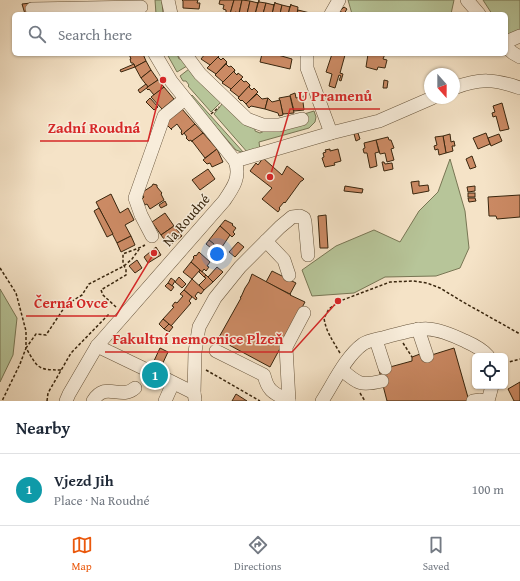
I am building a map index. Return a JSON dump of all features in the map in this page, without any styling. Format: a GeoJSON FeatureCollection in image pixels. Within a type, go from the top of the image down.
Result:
{"type":"FeatureCollection","features":[{"type":"Feature","properties":{"kind":"street"},"geometry":{"type":"LineString","coordinates":[[168,0],[171,12]]}},
{"type":"Feature","properties":{"kind":"street"},"geometry":{"type":"LineString","coordinates":[[332,12],[339,0]]}},
{"type":"Feature","properties":{"kind":"street"},"geometry":{"type":"LineString","coordinates":[[467,0],[477,12]]}},
{"type":"Feature","properties":{"kind":"street"},"geometry":{"type":"LineString","coordinates":[[32,9],[141,7]]}},
{"type":"Feature","properties":{"kind":"street"},"geometry":{"type":"LineString","coordinates":[[508,41],[520,36]]}},
{"type":"Feature","properties":{"kind":"street"},"geometry":{"type":"LineString","coordinates":[[508,49],[520,57]]}},
{"type":"Feature","properties":{"kind":"street"},"geometry":{"type":"LineString","coordinates":[[156,56],[171,81],[235,161],[331,133],[379,122],[424,102]]}},
{"type":"Feature","properties":{"kind":"street"},"geometry":{"type":"LineString","coordinates":[[186,56],[200,74],[247,119],[263,126],[279,125],[302,119]]}},
{"type":"Feature","properties":{"kind":"street"},"geometry":{"type":"LineString","coordinates":[[308,56],[307,68],[331,133]]}},
{"type":"Feature","properties":{"kind":"street"},"geometry":{"type":"LineString","coordinates":[[460,86],[480,81],[492,80],[520,88]]}},
{"type":"Feature","properties":{"kind":"street"},"geometry":{"type":"LineString","coordinates":[[149,240],[135,198],[164,116],[185,99]]}},
{"type":"Feature","properties":{"kind":"street","name":"Na Roudné"},"geometry":{"type":"LineString","coordinates":[[66,401],[97,346],[122,310],[224,201],[237,180],[238,170],[235,161]]}},
{"type":"Feature","properties":{"kind":"street"},"geometry":{"type":"LineString","coordinates":[[195,397],[195,352],[199,327],[215,298],[240,267],[266,240],[292,218],[300,216],[304,218],[308,255]]}},
{"type":"Feature","properties":{"kind":"street"},"geometry":{"type":"LineString","coordinates":[[266,240],[284,260],[290,275]]}},
{"type":"Feature","properties":{"kind":"street"},"geometry":{"type":"LineString","coordinates":[[216,351],[264,375],[266,384],[271,392],[289,401],[286,347],[304,313]]}},
{"type":"Feature","properties":{"kind":"street"},"geometry":{"type":"LineString","coordinates":[[418,329],[427,356]]}},
{"type":"Feature","properties":{"kind":"street"},"geometry":{"type":"LineString","coordinates":[[322,401],[353,353],[364,343],[418,329],[433,329],[447,332],[480,348],[485,353]]}},
{"type":"Feature","properties":{"kind":"street"},"geometry":{"type":"LineString","coordinates":[[376,340],[385,368]]}},
{"type":"Feature","properties":{"kind":"street"},"geometry":{"type":"LineString","coordinates":[[97,346],[147,370],[128,401]]}},
{"type":"Feature","properties":{"kind":"street"},"geometry":{"type":"LineString","coordinates":[[345,365],[354,381],[360,384],[382,381]]}},
{"type":"Feature","properties":{"kind":"street"},"geometry":{"type":"LineString","coordinates":[[165,401],[168,380],[195,397]]}},
{"type":"Feature","properties":{"kind":"street"},"geometry":{"type":"LineString","coordinates":[[93,401],[97,395],[102,392],[107,391],[120,397],[135,388]]}},
{"type":"Feature","properties":{"kind":"street"},"geometry":{"type":"LineString","coordinates":[[488,401],[491,389]]}},
{"type":"Feature","properties":{"kind":"street"},"geometry":{"type":"LineString","coordinates":[[473,401],[485,401]]}},
{"type":"Feature","properties":{"kind":"path"},"geometry":{"type":"LineString","coordinates":[[2,401],[26,348],[36,334],[46,335],[66,305],[82,295],[89,284],[124,266],[132,260],[140,248],[149,240]]}},
{"type":"Feature","properties":{"kind":"path"},"geometry":{"type":"LineString","coordinates":[[122,310],[103,296],[100,290],[126,275],[123,254],[135,248],[140,248]]}},
{"type":"Feature","properties":{"kind":"path"},"geometry":{"type":"LineString","coordinates":[[0,268],[16,293],[26,331],[26,348],[35,364],[44,370],[61,370]]}},
{"type":"Feature","properties":{"kind":"path"},"geometry":{"type":"LineString","coordinates":[[345,365],[329,337],[324,318],[329,309],[340,301],[390,282],[413,281],[427,283],[440,288],[520,334]]}},
{"type":"Feature","properties":{"kind":"path"},"geometry":{"type":"LineString","coordinates":[[47,401],[48,393],[71,353],[110,313],[116,310],[122,310]]}},
{"type":"Feature","properties":{"kind":"path"},"geometry":{"type":"LineString","coordinates":[[508,362],[520,358]]}},
{"type":"Feature","properties":{"kind":"path"},"geometry":{"type":"LineString","coordinates":[[195,364],[260,401]]}},
{"type":"Feature","properties":{"kind":"green space"},"geometry":{"type":"Polygon","coordinates":[[[155,0],[165,0],[162,2],[163,12],[156,12],[155,0]]]}},
{"type":"Feature","properties":{"kind":"green space"},"geometry":{"type":"Polygon","coordinates":[[[348,0],[454,0],[451,12],[351,12],[348,0]]]}},
{"type":"Feature","properties":{"kind":"green space"},"geometry":{"type":"Polygon","coordinates":[[[483,0],[520,0],[520,31],[508,34],[508,12],[491,12],[483,0]]]}},
{"type":"Feature","properties":{"kind":"green space"},"geometry":{"type":"Polygon","coordinates":[[[168,56],[178,56],[187,66],[177,72],[168,56]]]}},
{"type":"Feature","properties":{"kind":"green space"},"geometry":{"type":"Polygon","coordinates":[[[189,69],[221,102],[211,112],[188,86],[189,85],[186,81],[183,81],[180,76],[189,69]]]}},
{"type":"Feature","properties":{"kind":"green space"},"geometry":{"type":"Polygon","coordinates":[[[192,95],[244,153],[236,150],[190,97],[192,95]]]}},
{"type":"Feature","properties":{"kind":"green space"},"geometry":{"type":"Polygon","coordinates":[[[222,104],[255,128],[255,131],[260,133],[301,115],[314,111],[316,117],[315,122],[309,128],[259,142],[260,150],[248,153],[214,114],[222,104]]]}},
{"type":"Feature","properties":{"kind":"green space"},"geometry":{"type":"Polygon","coordinates":[[[450,159],[465,211],[469,248],[460,268],[436,276],[385,277],[354,293],[312,296],[302,270],[336,246],[374,230],[400,242],[419,211],[438,192],[450,159]]]}},
{"type":"Feature","properties":{"kind":"green space"},"geometry":{"type":"Polygon","coordinates":[[[0,289],[17,318],[13,355],[0,382],[0,289]]]}},
{"type":"Feature","properties":{"kind":"building"},"geometry":{"type":"Polygon","coordinates":[[[182,0],[198,0],[197,3],[200,3],[199,9],[183,8],[182,0]]]}},
{"type":"Feature","properties":{"kind":"building"},"geometry":{"type":"Polygon","coordinates":[[[220,0],[234,0],[231,12],[226,12],[226,10],[223,9],[224,5],[219,4],[220,0]]]}},
{"type":"Feature","properties":{"kind":"building"},"geometry":{"type":"Polygon","coordinates":[[[234,0],[242,0],[239,12],[231,12],[234,0]]]}},
{"type":"Feature","properties":{"kind":"building"},"geometry":{"type":"Polygon","coordinates":[[[242,0],[250,1],[247,12],[239,12],[242,0]]]}},
{"type":"Feature","properties":{"kind":"building"},"geometry":{"type":"Polygon","coordinates":[[[259,0],[259,2],[266,3],[264,12],[256,12],[259,0]]]}},
{"type":"Feature","properties":{"kind":"building"},"geometry":{"type":"Polygon","coordinates":[[[250,1],[258,3],[256,12],[247,12],[250,1]]]}},
{"type":"Feature","properties":{"kind":"building"},"geometry":{"type":"Polygon","coordinates":[[[275,2],[282,5],[280,12],[272,12],[275,2]]]}},
{"type":"Feature","properties":{"kind":"building"},"geometry":{"type":"Polygon","coordinates":[[[31,3],[32,12],[24,12],[22,4],[31,3]]]}},
{"type":"Feature","properties":{"kind":"building"},"geometry":{"type":"Polygon","coordinates":[[[266,3],[274,5],[272,12],[264,12],[266,3]]]}},
{"type":"Feature","properties":{"kind":"building"},"geometry":{"type":"Polygon","coordinates":[[[291,4],[298,7],[297,12],[289,12],[291,4]]]}},
{"type":"Feature","properties":{"kind":"building"},"geometry":{"type":"Polygon","coordinates":[[[282,5],[290,7],[289,12],[280,12],[282,5]]]}},
{"type":"Feature","properties":{"kind":"building"},"geometry":{"type":"Polygon","coordinates":[[[344,7],[347,9],[345,12],[340,11],[344,7]]]}},
{"type":"Feature","properties":{"kind":"building"},"geometry":{"type":"Polygon","coordinates":[[[130,56],[144,56],[146,61],[135,67],[133,63],[131,63],[130,56]]]}},
{"type":"Feature","properties":{"kind":"building"},"geometry":{"type":"Polygon","coordinates":[[[203,56],[219,56],[210,65],[201,59],[203,56]]]}},
{"type":"Feature","properties":{"kind":"building"},"geometry":{"type":"Polygon","coordinates":[[[262,56],[282,56],[292,59],[290,69],[260,62],[262,56]]]}},
{"type":"Feature","properties":{"kind":"building"},"geometry":{"type":"Polygon","coordinates":[[[331,56],[345,56],[340,73],[343,74],[341,81],[339,80],[341,76],[339,75],[335,88],[329,86],[332,74],[326,72],[331,56]]]}},
{"type":"Feature","properties":{"kind":"building"},"geometry":{"type":"Polygon","coordinates":[[[368,56],[384,56],[383,59],[387,60],[385,68],[378,67],[377,70],[366,67],[368,56]]]}},
{"type":"Feature","properties":{"kind":"building"},"geometry":{"type":"Polygon","coordinates":[[[218,57],[221,60],[223,58],[227,62],[216,74],[207,68],[218,57]]]}},
{"type":"Feature","properties":{"kind":"building"},"geometry":{"type":"Polygon","coordinates":[[[146,61],[151,70],[141,78],[135,67],[146,61]]]}},
{"type":"Feature","properties":{"kind":"building"},"geometry":{"type":"Polygon","coordinates":[[[134,64],[135,67],[121,72],[120,70],[134,64]]]}},
{"type":"Feature","properties":{"kind":"building"},"geometry":{"type":"Polygon","coordinates":[[[226,64],[235,70],[223,82],[215,75],[226,64]]]}},
{"type":"Feature","properties":{"kind":"building"},"geometry":{"type":"Polygon","coordinates":[[[151,70],[158,80],[148,87],[141,78],[151,70]]]}},
{"type":"Feature","properties":{"kind":"building"},"geometry":{"type":"Polygon","coordinates":[[[235,70],[234,72],[237,75],[238,73],[243,77],[231,89],[222,83],[235,70]]]}},
{"type":"Feature","properties":{"kind":"building"},"geometry":{"type":"Polygon","coordinates":[[[241,79],[250,85],[239,97],[230,90],[241,79]]]}},
{"type":"Feature","properties":{"kind":"building"},"geometry":{"type":"Polygon","coordinates":[[[158,80],[164,87],[154,95],[149,89],[148,90],[146,88],[158,80]]]}},
{"type":"Feature","properties":{"kind":"building"},"geometry":{"type":"Polygon","coordinates":[[[384,80],[388,81],[387,88],[383,88],[384,80]]]}},
{"type":"Feature","properties":{"kind":"building"},"geometry":{"type":"Polygon","coordinates":[[[146,84],[148,87],[140,93],[138,90],[146,84]]]}},
{"type":"Feature","properties":{"kind":"building"},"geometry":{"type":"Polygon","coordinates":[[[250,85],[249,87],[252,90],[254,88],[258,92],[246,104],[238,98],[250,85]]]}},
{"type":"Feature","properties":{"kind":"building"},"geometry":{"type":"Polygon","coordinates":[[[164,87],[174,99],[162,109],[151,97],[164,87]]]}},
{"type":"Feature","properties":{"kind":"building"},"geometry":{"type":"Polygon","coordinates":[[[295,93],[296,98],[304,96],[304,110],[294,111],[290,95],[295,93]]]}},
{"type":"Feature","properties":{"kind":"building"},"geometry":{"type":"Polygon","coordinates":[[[257,94],[262,99],[268,98],[265,109],[251,106],[249,108],[246,104],[257,94]]]}},
{"type":"Feature","properties":{"kind":"building"},"geometry":{"type":"Polygon","coordinates":[[[290,96],[294,113],[283,114],[279,98],[290,96]]]}},
{"type":"Feature","properties":{"kind":"building"},"geometry":{"type":"Polygon","coordinates":[[[150,98],[158,107],[154,110],[146,102],[150,98]]]}},
{"type":"Feature","properties":{"kind":"building"},"geometry":{"type":"Polygon","coordinates":[[[268,98],[272,102],[280,100],[283,115],[279,116],[278,113],[265,109],[268,98]]]}},
{"type":"Feature","properties":{"kind":"building"},"geometry":{"type":"Polygon","coordinates":[[[502,103],[509,129],[500,131],[496,116],[493,117],[492,113],[495,112],[493,106],[502,103]]]}},
{"type":"Feature","properties":{"kind":"building"},"geometry":{"type":"Polygon","coordinates":[[[182,109],[195,124],[182,135],[182,131],[177,124],[171,129],[165,123],[182,109]]]}},
{"type":"Feature","properties":{"kind":"building"},"geometry":{"type":"Polygon","coordinates":[[[195,124],[203,133],[192,142],[186,138],[187,137],[184,133],[195,124]]]}},
{"type":"Feature","properties":{"kind":"building"},"geometry":{"type":"Polygon","coordinates":[[[203,133],[217,149],[205,158],[192,141],[203,133]]]}},
{"type":"Feature","properties":{"kind":"building"},"geometry":{"type":"Polygon","coordinates":[[[358,133],[360,139],[356,141],[354,134],[358,133]]]}},
{"type":"Feature","properties":{"kind":"building"},"geometry":{"type":"Polygon","coordinates":[[[486,133],[490,144],[478,149],[473,138],[486,133]]]}},
{"type":"Feature","properties":{"kind":"building"},"geometry":{"type":"Polygon","coordinates":[[[450,134],[451,142],[454,141],[455,146],[452,146],[453,151],[446,153],[443,136],[450,134]]]}},
{"type":"Feature","properties":{"kind":"building"},"geometry":{"type":"Polygon","coordinates":[[[499,134],[502,141],[491,146],[488,138],[499,134]]]}},
{"type":"Feature","properties":{"kind":"building"},"geometry":{"type":"Polygon","coordinates":[[[443,136],[446,153],[439,155],[438,149],[435,150],[434,146],[437,145],[435,137],[443,136]]]}},
{"type":"Feature","properties":{"kind":"building"},"geometry":{"type":"Polygon","coordinates":[[[388,137],[394,148],[391,149],[394,160],[387,162],[385,153],[380,154],[376,140],[388,137]]]}},
{"type":"Feature","properties":{"kind":"building"},"geometry":{"type":"Polygon","coordinates":[[[376,140],[379,152],[375,153],[377,166],[370,168],[367,153],[364,153],[363,149],[365,148],[364,143],[376,140]]]}},
{"type":"Feature","properties":{"kind":"building"},"geometry":{"type":"Polygon","coordinates":[[[217,149],[223,162],[212,167],[210,163],[207,164],[203,160],[217,149]]]}},
{"type":"Feature","properties":{"kind":"building"},"geometry":{"type":"Polygon","coordinates":[[[330,149],[330,151],[338,149],[341,161],[334,163],[335,165],[325,167],[322,158],[324,157],[323,153],[326,152],[325,150],[330,149]]]}},
{"type":"Feature","properties":{"kind":"building"},"geometry":{"type":"Polygon","coordinates":[[[472,156],[476,167],[470,169],[466,159],[472,156]]]}},
{"type":"Feature","properties":{"kind":"building"},"geometry":{"type":"Polygon","coordinates":[[[263,158],[282,175],[287,166],[304,179],[285,203],[284,202],[279,208],[280,209],[278,212],[262,199],[272,188],[250,171],[256,163],[258,165],[263,158]]]}},
{"type":"Feature","properties":{"kind":"building"},"geometry":{"type":"Polygon","coordinates":[[[382,162],[385,164],[392,163],[393,169],[384,171],[382,162]]]}},
{"type":"Feature","properties":{"kind":"building"},"geometry":{"type":"Polygon","coordinates":[[[208,169],[215,179],[200,190],[192,180],[208,169]]]}},
{"type":"Feature","properties":{"kind":"building"},"geometry":{"type":"Polygon","coordinates":[[[419,181],[419,186],[428,185],[429,191],[413,194],[411,182],[419,181]]]}},
{"type":"Feature","properties":{"kind":"building"},"geometry":{"type":"Polygon","coordinates":[[[153,184],[157,185],[164,200],[150,209],[147,204],[145,205],[142,199],[144,197],[141,193],[153,184]]]}},
{"type":"Feature","properties":{"kind":"building"},"geometry":{"type":"Polygon","coordinates":[[[345,186],[363,189],[362,193],[344,191],[345,186]]]}},
{"type":"Feature","properties":{"kind":"building"},"geometry":{"type":"Polygon","coordinates":[[[475,186],[475,191],[468,192],[467,187],[475,186]]]}},
{"type":"Feature","properties":{"kind":"building"},"geometry":{"type":"Polygon","coordinates":[[[468,193],[475,193],[475,197],[468,197],[468,193]]]}},
{"type":"Feature","properties":{"kind":"building"},"geometry":{"type":"Polygon","coordinates":[[[111,194],[120,213],[128,208],[134,220],[125,225],[131,236],[117,243],[96,202],[111,194]]]}},
{"type":"Feature","properties":{"kind":"building"},"geometry":{"type":"Polygon","coordinates":[[[520,195],[520,217],[497,219],[496,216],[489,216],[488,197],[520,195]]]}},
{"type":"Feature","properties":{"kind":"building"},"geometry":{"type":"Polygon","coordinates":[[[468,198],[475,198],[476,201],[469,202],[468,198]]]}},
{"type":"Feature","properties":{"kind":"building"},"geometry":{"type":"Polygon","coordinates":[[[165,201],[167,205],[161,208],[159,205],[165,201]]]}},
{"type":"Feature","properties":{"kind":"building"},"geometry":{"type":"Polygon","coordinates":[[[99,208],[113,234],[107,237],[94,211],[99,208]]]}},
{"type":"Feature","properties":{"kind":"building"},"geometry":{"type":"Polygon","coordinates":[[[165,213],[174,226],[161,235],[152,222],[165,213]]]}},
{"type":"Feature","properties":{"kind":"building"},"geometry":{"type":"Polygon","coordinates":[[[326,215],[328,248],[320,248],[318,216],[326,215]]]}},
{"type":"Feature","properties":{"kind":"building"},"geometry":{"type":"Polygon","coordinates":[[[225,220],[233,224],[232,225],[236,228],[233,232],[235,234],[232,237],[220,226],[225,220]]]}},
{"type":"Feature","properties":{"kind":"building"},"geometry":{"type":"Polygon","coordinates":[[[174,226],[182,236],[169,246],[161,235],[174,226]]]}},
{"type":"Feature","properties":{"kind":"building"},"geometry":{"type":"Polygon","coordinates":[[[220,226],[230,235],[220,250],[209,240],[220,226]]]}},
{"type":"Feature","properties":{"kind":"building"},"geometry":{"type":"Polygon","coordinates":[[[131,236],[135,245],[121,252],[117,243],[131,236]]]}},
{"type":"Feature","properties":{"kind":"building"},"geometry":{"type":"Polygon","coordinates":[[[209,240],[214,244],[211,248],[206,244],[209,240]]]}},
{"type":"Feature","properties":{"kind":"building"},"geometry":{"type":"Polygon","coordinates":[[[238,242],[244,247],[235,257],[229,252],[238,242]]]}},
{"type":"Feature","properties":{"kind":"building"},"geometry":{"type":"Polygon","coordinates":[[[156,247],[161,255],[148,263],[144,257],[156,247]]]}},
{"type":"Feature","properties":{"kind":"building"},"geometry":{"type":"Polygon","coordinates":[[[199,252],[210,262],[206,271],[204,269],[202,272],[191,262],[194,258],[193,257],[199,252]]]}},
{"type":"Feature","properties":{"kind":"building"},"geometry":{"type":"Polygon","coordinates":[[[137,260],[142,268],[135,273],[129,266],[137,260]]]}},
{"type":"Feature","properties":{"kind":"building"},"geometry":{"type":"Polygon","coordinates":[[[191,262],[200,270],[192,279],[183,272],[191,262]]]}},
{"type":"Feature","properties":{"kind":"building"},"geometry":{"type":"Polygon","coordinates":[[[217,267],[223,272],[213,282],[208,277],[217,267]]]}},
{"type":"Feature","properties":{"kind":"building"},"geometry":{"type":"Polygon","coordinates":[[[200,270],[206,275],[204,277],[199,272],[200,270]]]}},
{"type":"Feature","properties":{"kind":"building"},"geometry":{"type":"Polygon","coordinates":[[[272,271],[296,283],[290,294],[266,282],[272,271]]]}},
{"type":"Feature","properties":{"kind":"building"},"geometry":{"type":"Polygon","coordinates":[[[252,274],[305,302],[270,367],[218,339],[241,298],[240,297],[252,274]]]}},
{"type":"Feature","properties":{"kind":"building"},"geometry":{"type":"Polygon","coordinates":[[[206,275],[213,282],[204,290],[199,285],[206,278],[204,277],[206,275]]]}},
{"type":"Feature","properties":{"kind":"building"},"geometry":{"type":"Polygon","coordinates":[[[179,277],[186,284],[182,288],[175,282],[179,277]]]}},
{"type":"Feature","properties":{"kind":"building"},"geometry":{"type":"Polygon","coordinates":[[[171,278],[175,281],[172,286],[168,283],[171,278]]]}},
{"type":"Feature","properties":{"kind":"building"},"geometry":{"type":"Polygon","coordinates":[[[192,279],[204,290],[201,294],[198,292],[195,296],[197,298],[196,300],[184,290],[192,279]]]}},
{"type":"Feature","properties":{"kind":"building"},"geometry":{"type":"Polygon","coordinates":[[[168,283],[174,287],[171,291],[165,286],[168,283]]]}},
{"type":"Feature","properties":{"kind":"building"},"geometry":{"type":"Polygon","coordinates":[[[184,290],[192,297],[189,301],[191,303],[171,326],[163,319],[174,307],[172,306],[175,302],[177,303],[183,296],[180,294],[184,290]]]}},
{"type":"Feature","properties":{"kind":"building"},"geometry":{"type":"Polygon","coordinates":[[[163,319],[169,324],[164,329],[159,324],[163,319]]]}},
{"type":"Feature","properties":{"kind":"building"},"geometry":{"type":"Polygon","coordinates":[[[169,324],[173,327],[169,332],[164,329],[169,324]]]}},
{"type":"Feature","properties":{"kind":"building"},"geometry":{"type":"Polygon","coordinates":[[[160,348],[168,352],[161,367],[153,363],[160,348]]]}},
{"type":"Feature","properties":{"kind":"building"},"geometry":{"type":"Polygon","coordinates":[[[454,348],[469,401],[387,401],[379,370],[412,361],[412,357],[420,354],[422,358],[454,348]]]}},
{"type":"Feature","properties":{"kind":"building"},"geometry":{"type":"Polygon","coordinates":[[[153,363],[166,370],[159,384],[146,377],[153,363]]]}},
{"type":"Feature","properties":{"kind":"building"},"geometry":{"type":"Polygon","coordinates":[[[520,382],[520,401],[514,401],[508,389],[520,382]]]}},
{"type":"Feature","properties":{"kind":"building"},"geometry":{"type":"Polygon","coordinates":[[[236,394],[247,401],[232,401],[236,394]]]}},
{"type":"Feature","properties":{"kind":"place","name":"Zadní Roudná"},"geometry":{"type":"Point","coordinates":[163,80]}},
{"type":"Feature","properties":{"kind":"place","name":"U Pramenů"},"geometry":{"type":"Point","coordinates":[270,177]}},
{"type":"Feature","properties":{"kind":"place","name":"Černá Ovce"},"geometry":{"type":"Point","coordinates":[154,253]}},
{"type":"Feature","properties":{"kind":"place","name":"Fakultní nemocnice Plzeň"},"geometry":{"type":"Point","coordinates":[338,301]}},
{"type":"Feature","properties":{"kind":"place","name":"Vjezd Jih"},"geometry":{"type":"Point","coordinates":[155,375]}}]}
